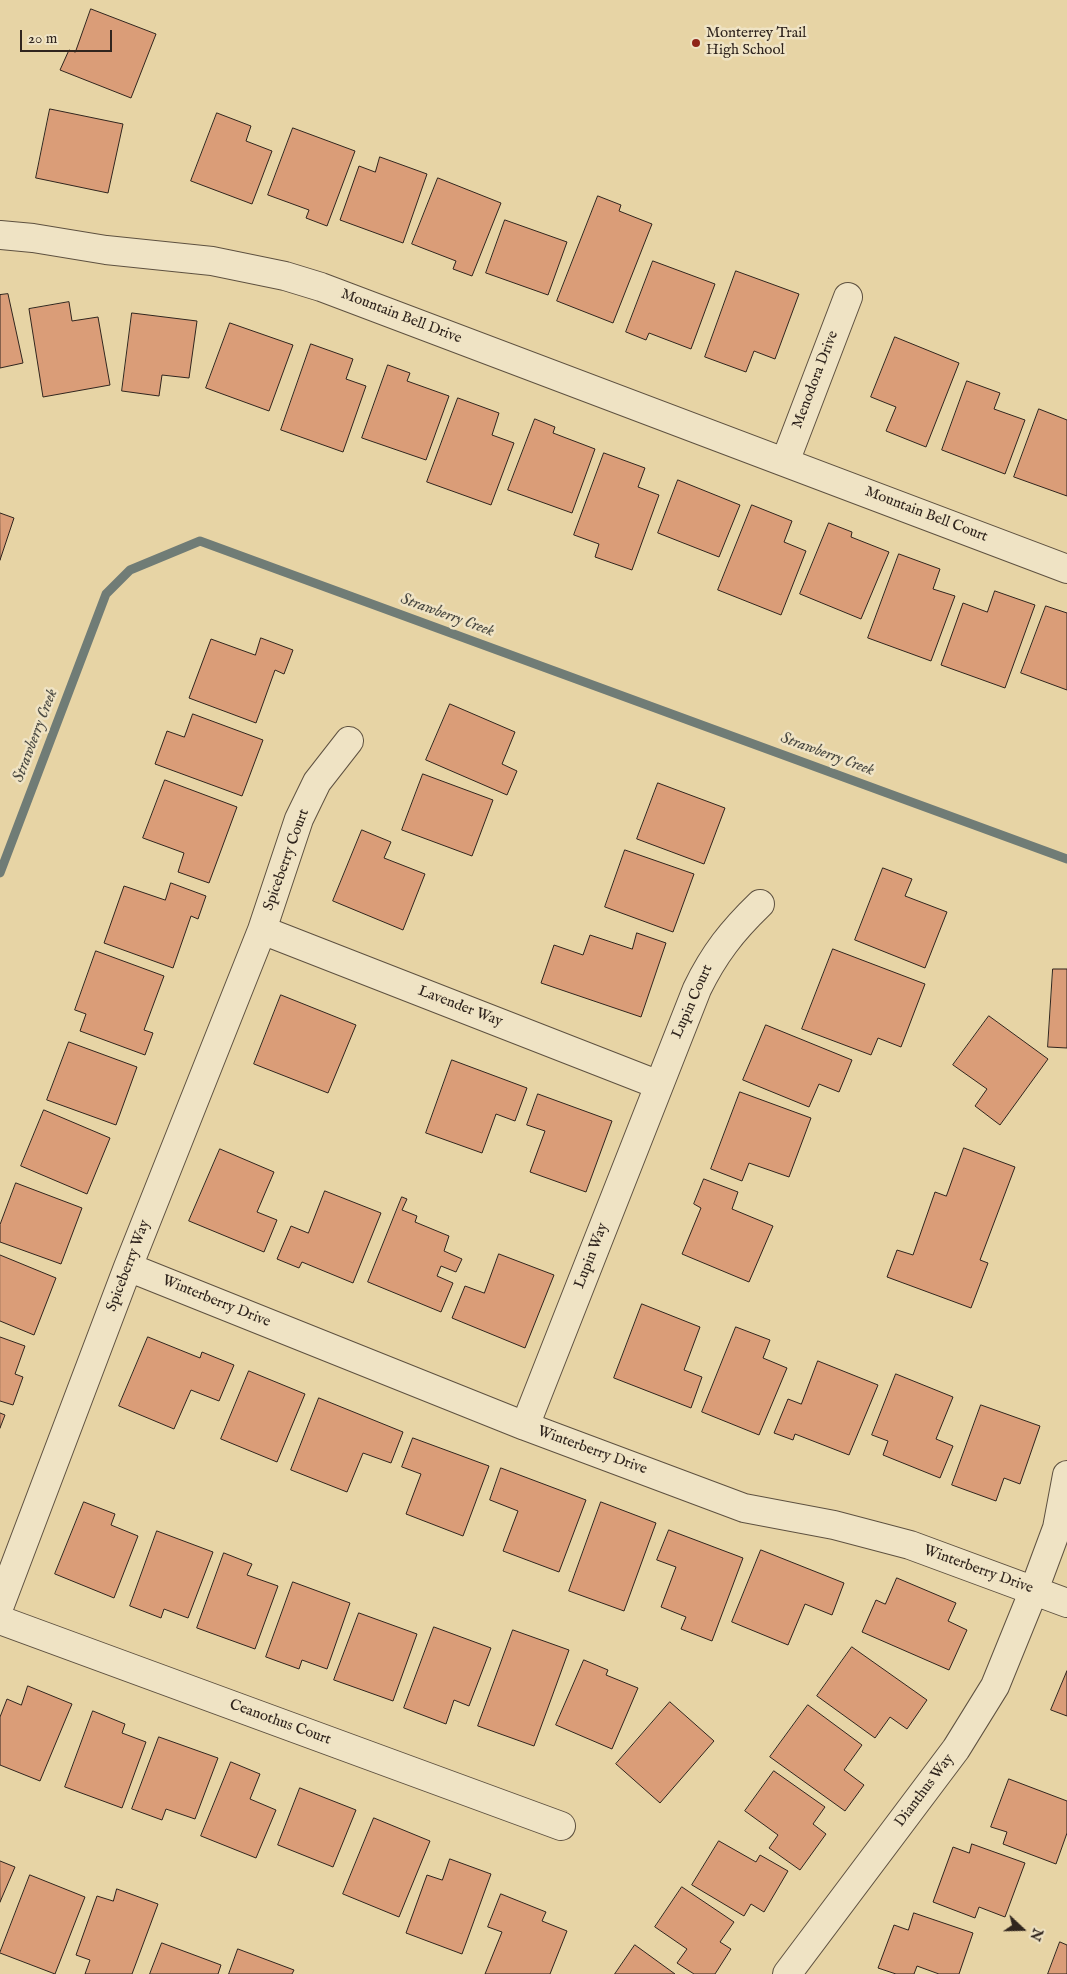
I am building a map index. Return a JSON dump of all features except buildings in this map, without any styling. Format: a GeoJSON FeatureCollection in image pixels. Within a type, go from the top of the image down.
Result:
{"type":"FeatureCollection","features":[{"type":"Feature","properties":{"kind":"street","name":"Mountain Bell Drive"},"geometry":{"type":"LineString","coordinates":[[0,236],[212,262],[312,284],[785,462]]}},
{"type":"Feature","properties":{"kind":"street","name":"Menodora Drive"},"geometry":{"type":"LineString","coordinates":[[785,462],[848,297]]}},
{"type":"Feature","properties":{"kind":"street","name":"Mountain Bell Court"},"geometry":{"type":"LineString","coordinates":[[785,462],[1067,569]]}},
{"type":"Feature","properties":{"kind":"street","name":"Spiceberry Court"},"geometry":{"type":"LineString","coordinates":[[262,930],[299,819],[317,782],[348,742]]}},
{"type":"Feature","properties":{"kind":"street","name":"Lupin Court"},"geometry":{"type":"LineString","coordinates":[[658,1085],[696,989],[713,957],[734,929],[760,904]]}},
{"type":"Feature","properties":{"kind":"street","name":"Lavender Way"},"geometry":{"type":"LineString","coordinates":[[262,930],[658,1085]]}},
{"type":"Feature","properties":{"kind":"street","name":"Spiceberry Way"},"geometry":{"type":"LineString","coordinates":[[0,1605],[128,1267],[262,930]]}},
{"type":"Feature","properties":{"kind":"street","name":"Lupin Way"},"geometry":{"type":"LineString","coordinates":[[525,1426],[658,1085]]}},
{"type":"Feature","properties":{"kind":"street","name":"Winterberry Drive"},"geometry":{"type":"LineString","coordinates":[[128,1267],[525,1426],[744,1508],[834,1525],[910,1545],[1067,1603]]}},
{"type":"Feature","properties":{"kind":"street","name":"Dianthus Way"},"geometry":{"type":"LineString","coordinates":[[787,1974],[956,1749],[977,1718],[995,1686],[1057,1528],[1067,1474]]}},
{"type":"Feature","properties":{"kind":"street","name":"Ceanothus Court"},"geometry":{"type":"LineString","coordinates":[[0,1620],[560,1826]]}},
{"type":"Feature","properties":{"kind":"waterway","name":"Strawberry Creek"},"geometry":{"type":"LineString","coordinates":[[0,873],[106,594],[130,570],[200,541],[1067,859]]}},
{"type":"Feature","properties":{"kind":"place","name":"Monterrey Trail High School"},"geometry":{"type":"Point","coordinates":[696,43]}}]}
